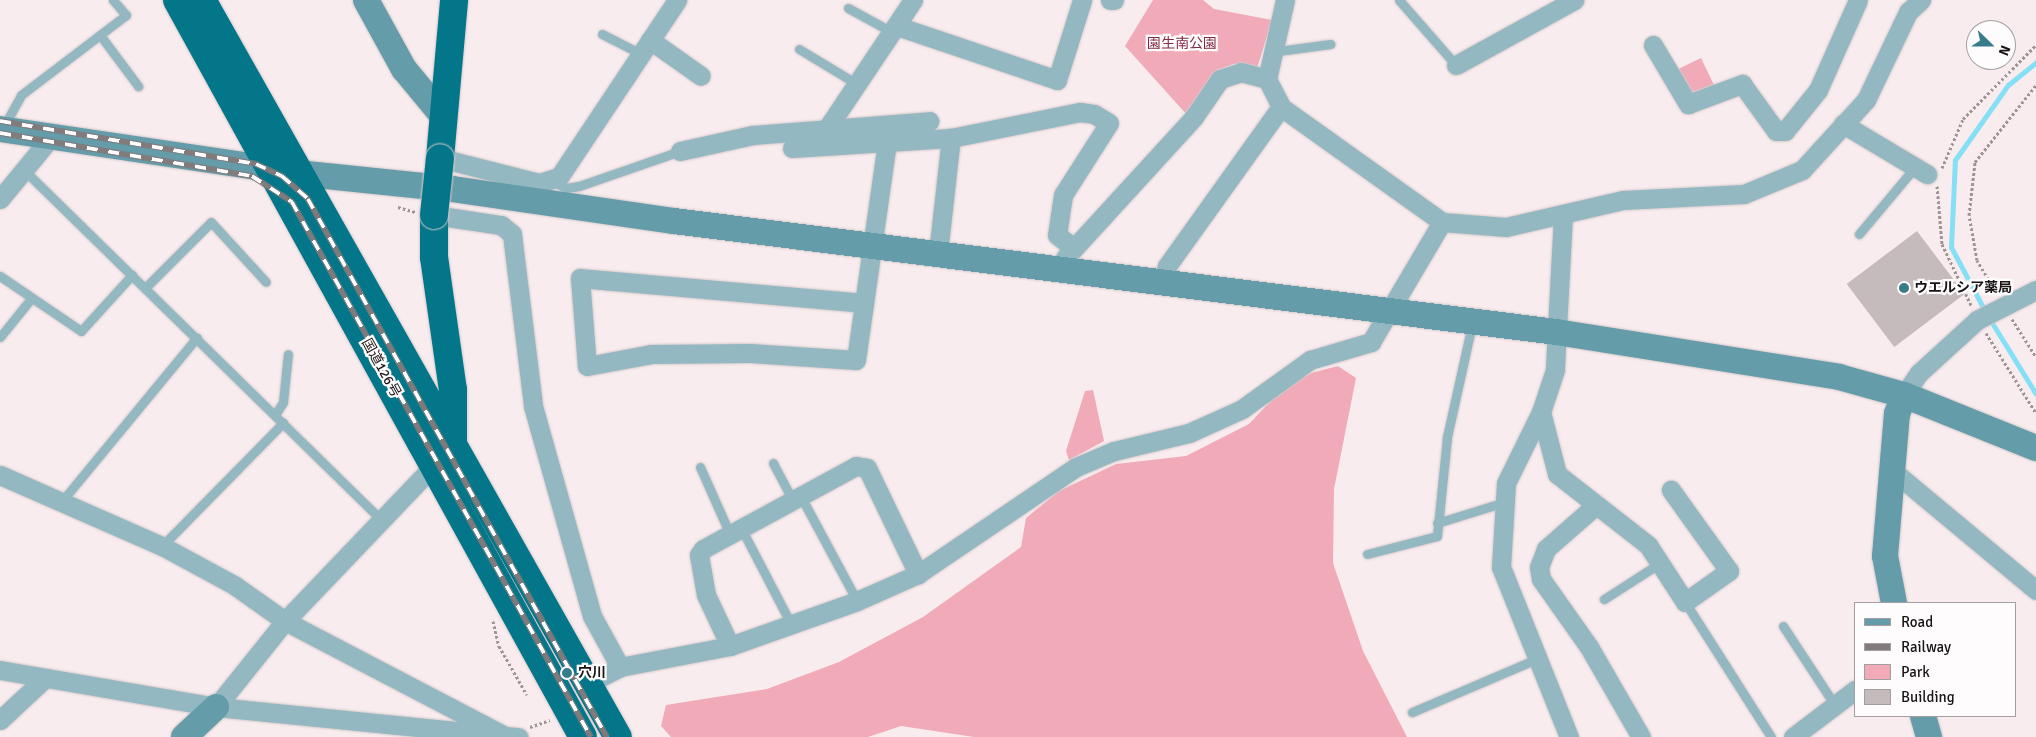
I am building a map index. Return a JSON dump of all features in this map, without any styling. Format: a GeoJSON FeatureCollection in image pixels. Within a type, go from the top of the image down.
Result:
{"type":"FeatureCollection","features":[{"type":"Feature","properties":{"kind":"highway","name":"国道126号"},"geometry":{"type":"LineString","coordinates":[[177,0],[453,441],[590,682],[618,737]]}},
{"type":"Feature","properties":{"kind":"highway","name":"国道126号"},"geometry":{"type":"LineString","coordinates":[[202,0],[284,171],[434,465],[583,737]]}},
{"type":"Feature","properties":{"kind":"highway"},"geometry":{"type":"LineString","coordinates":[[453,441],[454,390],[429,215],[440,158],[442,115],[454,0]]}},
{"type":"Feature","properties":{"kind":"street"},"geometry":{"type":"LineString","coordinates":[[366,0],[404,69],[442,115]]}},
{"type":"Feature","properties":{"kind":"street"},"geometry":{"type":"LineString","coordinates":[[440,158],[539,183],[559,177],[677,0]]}},
{"type":"Feature","properties":{"kind":"street"},"geometry":{"type":"LineString","coordinates":[[828,126],[914,0]]}},
{"type":"Feature","properties":{"kind":"street"},"geometry":{"type":"LineString","coordinates":[[895,29],[1058,80],[1082,0]]}},
{"type":"Feature","properties":{"kind":"street"},"geometry":{"type":"LineString","coordinates":[[1285,0],[1271,52],[1267,79],[1281,107],[1442,222],[1506,227],[1623,200],[1744,194],[1802,170],[1866,100],[1908,12],[1920,0]]}},
{"type":"Feature","properties":{"kind":"street"},"geometry":{"type":"LineString","coordinates":[[1456,65],[1574,0]]}},
{"type":"Feature","properties":{"kind":"street"},"geometry":{"type":"LineString","coordinates":[[1653,45],[1688,104],[1742,84],[1776,131],[1785,131],[1818,90],[1858,0]]}},
{"type":"Feature","properties":{"kind":"street"},"geometry":{"type":"LineString","coordinates":[[646,47],[701,76]]}},
{"type":"Feature","properties":{"kind":"street"},"geometry":{"type":"LineString","coordinates":[[1066,257],[1194,117],[1220,78],[1241,72],[1267,79]]}},
{"type":"Feature","properties":{"kind":"street"},"geometry":{"type":"LineString","coordinates":[[1163,283],[1167,266],[1281,107]]}},
{"type":"Feature","properties":{"kind":"street"},"geometry":{"type":"LineString","coordinates":[[792,148],[951,138],[1080,112],[1094,114],[1109,123],[1063,195],[1057,234],[1066,257]]}},
{"type":"Feature","properties":{"kind":"street"},"geometry":{"type":"LineString","coordinates":[[680,151],[754,135],[828,126],[929,121]]}},
{"type":"Feature","properties":{"kind":"street"},"geometry":{"type":"LineString","coordinates":[[1843,124],[1930,173]]}},
{"type":"Feature","properties":{"kind":"street"},"geometry":{"type":"LineString","coordinates":[[1,129],[284,171],[452,189],[872,246],[938,253],[1066,257],[1163,283],[1385,313],[1556,332],[1840,376],[1904,394],[2036,448]]}},
{"type":"Feature","properties":{"kind":"street"},"geometry":{"type":"LineString","coordinates":[[0,199],[26,171],[52,136]]}},
{"type":"Feature","properties":{"kind":"street"},"geometry":{"type":"LineString","coordinates":[[938,253],[951,138]]}},
{"type":"Feature","properties":{"kind":"street"},"geometry":{"type":"LineString","coordinates":[[864,303],[580,278],[587,366],[651,354],[750,353],[856,360],[887,142]]}},
{"type":"Feature","properties":{"kind":"street"},"geometry":{"type":"LineString","coordinates":[[429,215],[501,225],[512,234],[533,406],[592,616],[620,667]]}},
{"type":"Feature","properties":{"kind":"street"},"geometry":{"type":"LineString","coordinates":[[1564,215],[1554,370],[1541,412],[1512,465],[1505,502],[1501,567],[1536,659],[1569,737]]}},
{"type":"Feature","properties":{"kind":"street"},"geometry":{"type":"LineString","coordinates":[[590,682],[620,667],[730,646],[857,601],[918,574],[1076,467],[1114,451],[1189,433],[1242,409],[1310,360],[1371,342],[1385,313],[1442,222]]}},
{"type":"Feature","properties":{"kind":"street"},"geometry":{"type":"LineString","coordinates":[[1894,602],[1885,556],[1897,414],[1904,394],[1918,373],[1977,320],[2003,305],[2036,290]]}},
{"type":"Feature","properties":{"kind":"street"},"geometry":{"type":"LineString","coordinates":[[1541,412],[1557,474],[1648,545],[1685,602],[1729,571],[1671,490]]}},
{"type":"Feature","properties":{"kind":"street"},"geometry":{"type":"LineString","coordinates":[[184,737],[216,707],[285,621],[434,465]]}},
{"type":"Feature","properties":{"kind":"street"},"geometry":{"type":"LineString","coordinates":[[730,646],[706,595],[699,555],[706,544],[856,466],[867,468],[918,574]]}},
{"type":"Feature","properties":{"kind":"street"},"geometry":{"type":"LineString","coordinates":[[1893,471],[2036,590]]}},
{"type":"Feature","properties":{"kind":"street"},"geometry":{"type":"LineString","coordinates":[[0,475],[62,500],[162,546],[234,585],[285,621],[515,732]]}},
{"type":"Feature","properties":{"kind":"street"},"geometry":{"type":"LineString","coordinates":[[1596,505],[1546,548],[1539,567],[1541,579],[1589,647],[1641,737]]}},
{"type":"Feature","properties":{"kind":"street"},"geometry":{"type":"LineString","coordinates":[[0,670],[216,707],[373,730],[515,732]]}},
{"type":"Feature","properties":{"kind":"street"},"geometry":{"type":"LineString","coordinates":[[0,720],[45,678]]}},
{"type":"Feature","properties":{"kind":"street"},"geometry":{"type":"LineString","coordinates":[[1792,737],[1854,691]]}},
{"type":"Feature","properties":{"kind":"street"},"geometry":{"type":"LineString","coordinates":[[1923,717],[1929,737]]}},
{"type":"Feature","properties":{"kind":"lane"},"geometry":{"type":"LineString","coordinates":[[1,129],[21,95],[126,15],[113,0]]}},
{"type":"Feature","properties":{"kind":"lane"},"geometry":{"type":"LineString","coordinates":[[1399,0],[1456,65]]}},
{"type":"Feature","properties":{"kind":"lane"},"geometry":{"type":"LineString","coordinates":[[848,8],[895,29]]}},
{"type":"Feature","properties":{"kind":"lane"},"geometry":{"type":"LineString","coordinates":[[602,34],[646,47]]}},
{"type":"Feature","properties":{"kind":"lane"},"geometry":{"type":"LineString","coordinates":[[100,35],[138,86]]}},
{"type":"Feature","properties":{"kind":"lane"},"geometry":{"type":"LineString","coordinates":[[1271,52],[1330,44]]}},
{"type":"Feature","properties":{"kind":"lane"},"geometry":{"type":"LineString","coordinates":[[799,49],[857,84]]}},
{"type":"Feature","properties":{"kind":"lane"},"geometry":{"type":"LineString","coordinates":[[550,180],[566,188],[579,186],[680,151]]}},
{"type":"Feature","properties":{"kind":"lane"},"geometry":{"type":"LineString","coordinates":[[26,171],[382,520]]}},
{"type":"Feature","properties":{"kind":"lane"},"geometry":{"type":"LineString","coordinates":[[1859,234],[1930,173]]}},
{"type":"Feature","properties":{"kind":"lane"},"geometry":{"type":"LineString","coordinates":[[145,288],[211,222],[266,282]]}},
{"type":"Feature","properties":{"kind":"lane"},"geometry":{"type":"LineString","coordinates":[[0,276],[30,300],[82,331],[132,275]]}},
{"type":"Feature","properties":{"kind":"lane"},"geometry":{"type":"LineString","coordinates":[[0,337],[30,300]]}},
{"type":"Feature","properties":{"kind":"lane"},"geometry":{"type":"LineString","coordinates":[[1368,554],[1437,536],[1447,437],[1473,322]]}},
{"type":"Feature","properties":{"kind":"lane"},"geometry":{"type":"LineString","coordinates":[[62,500],[196,337]]}},
{"type":"Feature","properties":{"kind":"lane"},"geometry":{"type":"LineString","coordinates":[[275,415],[283,402],[288,354]]}},
{"type":"Feature","properties":{"kind":"lane"},"geometry":{"type":"LineString","coordinates":[[162,546],[283,423]]}},
{"type":"Feature","properties":{"kind":"lane"},"geometry":{"type":"LineString","coordinates":[[773,463],[796,497],[857,601]]}},
{"type":"Feature","properties":{"kind":"lane"},"geometry":{"type":"LineString","coordinates":[[700,467],[734,529],[791,624]]}},
{"type":"Feature","properties":{"kind":"lane"},"geometry":{"type":"LineString","coordinates":[[1437,523],[1505,502]]}},
{"type":"Feature","properties":{"kind":"lane"},"geometry":{"type":"LineString","coordinates":[[1604,599],[1661,563]]}},
{"type":"Feature","properties":{"kind":"lane"},"geometry":{"type":"LineString","coordinates":[[1685,602],[1772,737]]}},
{"type":"Feature","properties":{"kind":"lane"},"geometry":{"type":"LineString","coordinates":[[1783,626],[1834,704]]}},
{"type":"Feature","properties":{"kind":"lane"},"geometry":{"type":"LineString","coordinates":[[1412,712],[1536,659]]}},
{"type":"Feature","properties":{"kind":"path"},"geometry":{"type":"LineString","coordinates":[[2036,45],[1963,119],[1930,173],[1942,244],[1977,320],[2036,413]]}},
{"type":"Feature","properties":{"kind":"path"},"geometry":{"type":"LineString","coordinates":[[2036,85],[1974,162],[1969,215],[1977,260],[2036,357]]}},
{"type":"Feature","properties":{"kind":"path"},"geometry":{"type":"LineString","coordinates":[[398,207],[429,215]]}},
{"type":"Feature","properties":{"kind":"path"},"geometry":{"type":"LineString","coordinates":[[521,684],[526,682]]}},
{"type":"Feature","properties":{"kind":"path"},"geometry":{"type":"LineString","coordinates":[[515,732],[555,718],[551,710]]}},
{"type":"Feature","properties":{"kind":"green space","name":"園生南公園"},"geometry":{"type":"Polygon","coordinates":[[[1153,0],[1203,0],[1214,9],[1272,20],[1257,68],[1234,64],[1218,70],[1188,116],[1125,46],[1153,0]]]}},
{"type":"Feature","properties":{"kind":"green space"},"geometry":{"type":"Polygon","coordinates":[[[1701,58],[1714,85],[1693,92],[1684,88],[1676,70],[1701,58]]]}},
{"type":"Feature","properties":{"kind":"green space"},"geometry":{"type":"Polygon","coordinates":[[[1338,366],[1356,378],[1334,489],[1333,563],[1363,651],[1407,737],[974,737],[901,726],[868,737],[671,737],[661,726],[666,705],[767,689],[839,662],[923,617],[1021,547],[1026,518],[1059,491],[1116,464],[1186,456],[1249,424],[1281,390],[1311,373],[1338,366]]]}},
{"type":"Feature","properties":{"kind":"green space"},"geometry":{"type":"Polygon","coordinates":[[[1093,390],[1104,441],[1069,460],[1066,451],[1085,391],[1093,390]]]}},
{"type":"Feature","properties":{"kind":"building","name":"ウエルシア薬局"},"geometry":{"type":"Polygon","coordinates":[[[1917,231],[1965,294],[1894,347],[1847,284],[1917,231]]]}},
{"type":"Feature","properties":{"kind":"waterway"},"geometry":{"type":"LineString","coordinates":[[1985,311],[1951,247],[1955,160],[2008,85],[2036,62]]}},
{"type":"Feature","properties":{"kind":"waterway"},"geometry":{"type":"LineString","coordinates":[[1989,318],[2036,394]]}},
{"type":"Feature","properties":{"kind":"railway"},"geometry":{"type":"LineString","coordinates":[[0,121],[256,164],[282,176],[308,199],[607,737]]}},
{"type":"Feature","properties":{"kind":"railway"},"geometry":{"type":"LineString","coordinates":[[0,133],[252,176],[292,202],[591,737]]}},
{"type":"Feature","properties":{"kind":"place","name":"ウエルシア薬局"},"geometry":{"type":"Point","coordinates":[1904,288]}},
{"type":"Feature","properties":{"kind":"place","name":"穴川"},"geometry":{"type":"Point","coordinates":[567,673]}}]}
